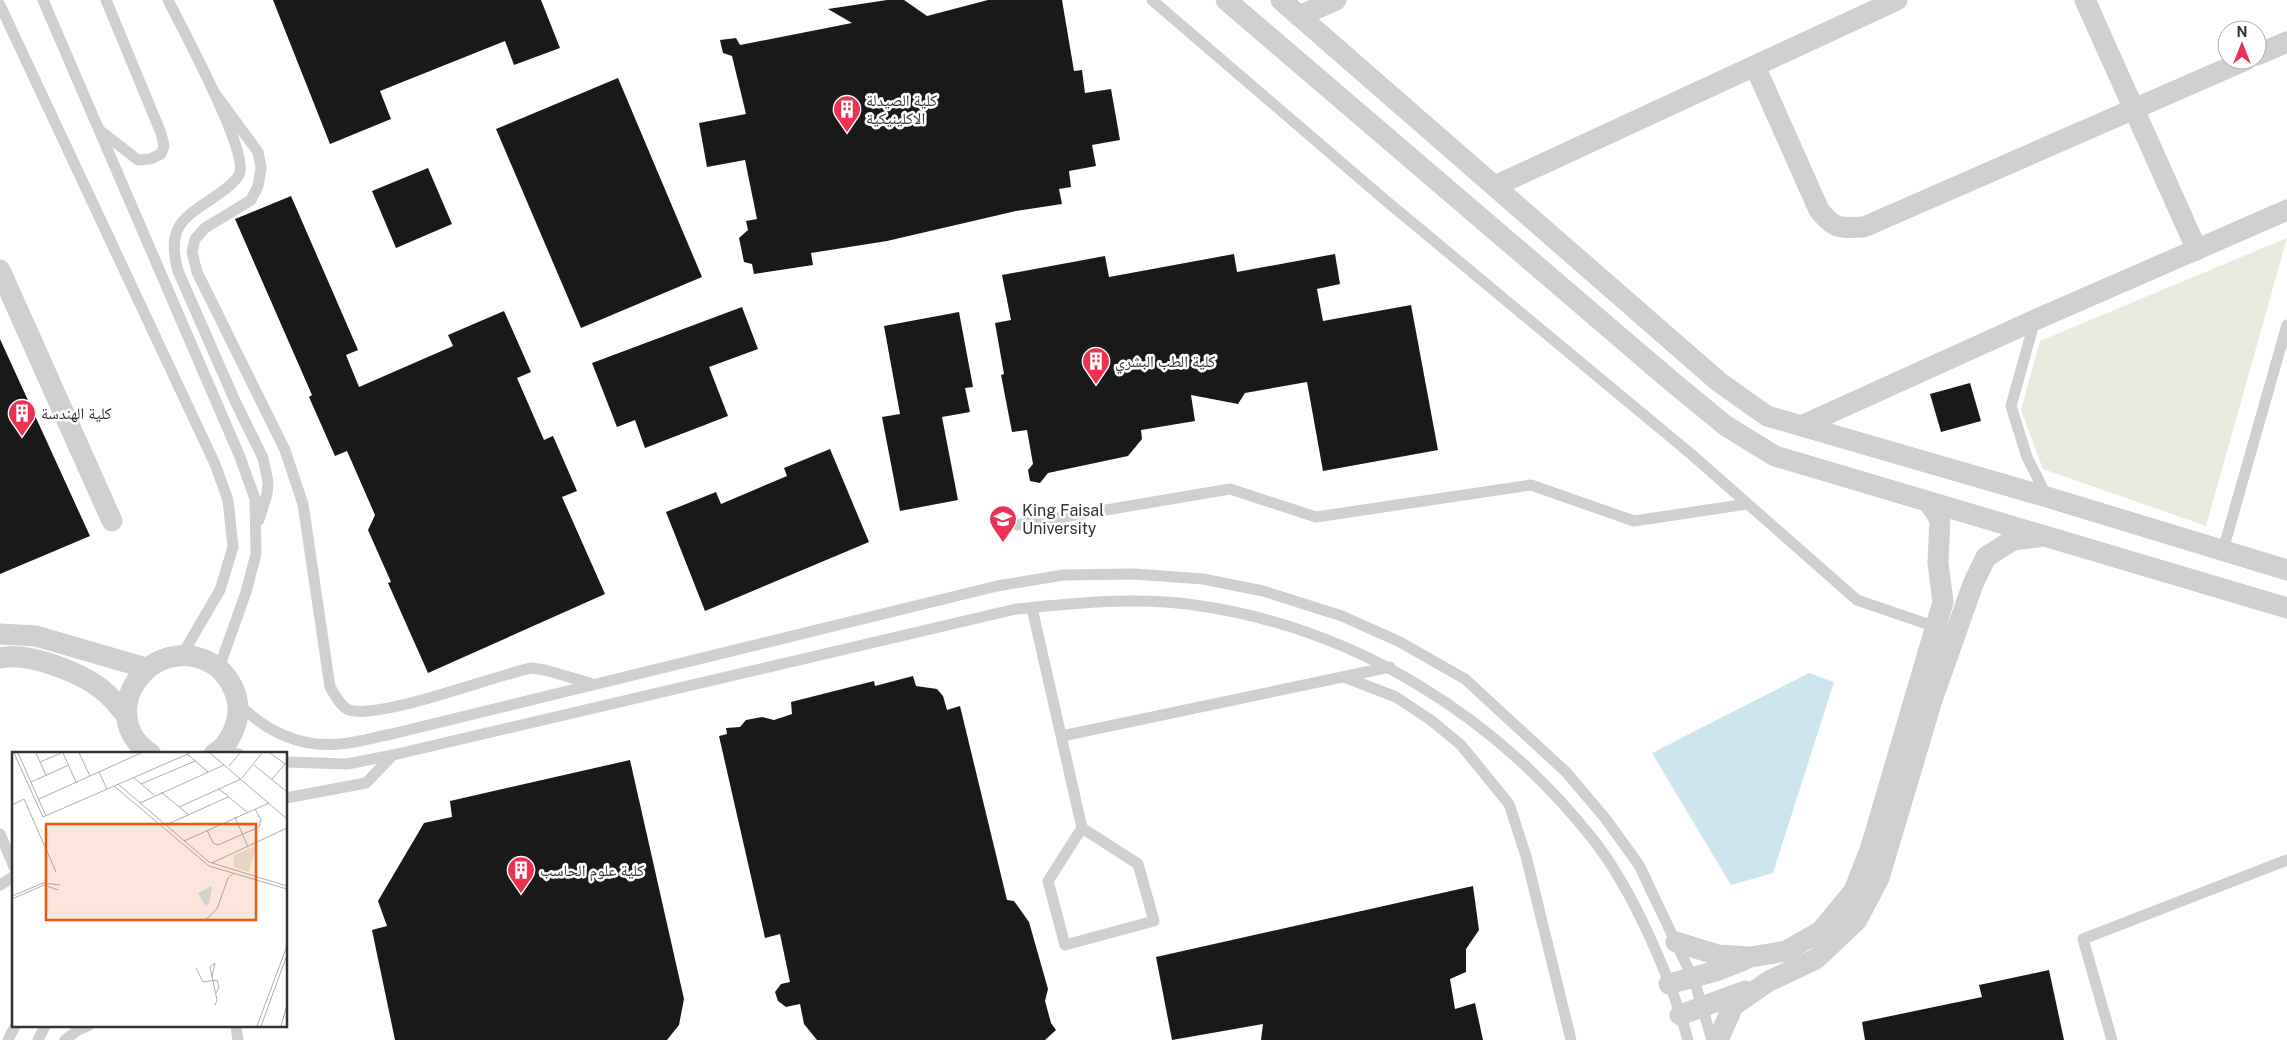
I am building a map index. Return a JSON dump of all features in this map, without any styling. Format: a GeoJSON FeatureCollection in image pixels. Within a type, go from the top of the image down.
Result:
{"type":"FeatureCollection","features":[{"type":"Feature","properties":{"kind":"street"},"geometry":{"type":"LineString","coordinates":[[1226,0],[1726,426],[1774,456],[2287,608]]}},
{"type":"Feature","properties":{"kind":"street"},"geometry":{"type":"LineString","coordinates":[[1281,0],[1719,382],[1767,416],[2048,497],[2287,570]]}},
{"type":"Feature","properties":{"kind":"street"},"geometry":{"type":"LineString","coordinates":[[1299,16],[1336,0]]}},
{"type":"Feature","properties":{"kind":"street"},"geometry":{"type":"LineString","coordinates":[[1495,186],[1897,0]]}},
{"type":"Feature","properties":{"kind":"street"},"geometry":{"type":"LineString","coordinates":[[2085,0],[2197,250]]}},
{"type":"Feature","properties":{"kind":"street"},"geometry":{"type":"LineString","coordinates":[[2267,51],[2287,42]]}},
{"type":"Feature","properties":{"kind":"street"},"geometry":{"type":"LineString","coordinates":[[1755,66],[1819,210],[1830,223],[1845,227],[1864,227],[2223,70]]}},
{"type":"Feature","properties":{"kind":"street"},"geometry":{"type":"LineString","coordinates":[[1801,426],[2035,320],[2287,210]]}},
{"type":"Feature","properties":{"kind":"street"},"geometry":{"type":"LineString","coordinates":[[0,270],[112,521]]}},
{"type":"Feature","properties":{"kind":"street"},"geometry":{"type":"LineString","coordinates":[[1669,984],[1751,957],[1786,950],[1821,931],[1854,891],[1871,847],[1943,602],[1938,563],[1940,519],[1929,503]]}},
{"type":"Feature","properties":{"kind":"street"},"geometry":{"type":"LineString","coordinates":[[1680,1015],[1764,984],[1816,959],[1857,920],[1879,878],[1932,700],[1972,584],[1986,557],[2013,540],[2044,536]]}},
{"type":"Feature","properties":{"kind":"street"},"geometry":{"type":"LineString","coordinates":[[0,634],[36,636],[146,668]]}},
{"type":"Feature","properties":{"kind":"street"},"geometry":{"type":"LineString","coordinates":[[126,716],[126,703],[130,691],[137,678],[146,668],[168,656],[182,654],[196,656],[219,668],[228,678],[238,703],[238,716],[224,752]]}},
{"type":"Feature","properties":{"kind":"street"},"geometry":{"type":"LineString","coordinates":[[0,658],[8,656],[39,660],[68,670],[105,692],[126,716],[141,749]]}},
{"type":"Feature","properties":{"kind":"street"},"geometry":{"type":"LineString","coordinates":[[1676,942],[1718,955],[1751,957]]}},
{"type":"Feature","properties":{"kind":"street"},"geometry":{"type":"LineString","coordinates":[[1718,1040],[1733,1006],[1764,984]]}},
{"type":"Feature","properties":{"kind":"lane"},"geometry":{"type":"LineString","coordinates":[[43,0],[240,457],[255,499],[256,554],[246,592],[219,668]]}},
{"type":"Feature","properties":{"kind":"lane"},"geometry":{"type":"LineString","coordinates":[[100,131],[138,160],[150,159],[160,154],[164,146],[161,133],[106,0]]}},
{"type":"Feature","properties":{"kind":"lane"},"geometry":{"type":"LineString","coordinates":[[168,0],[214,92],[239,157],[240,171],[236,181],[187,214],[174,241],[174,254],[178,271],[267,470],[267,494],[256,530]]}},
{"type":"Feature","properties":{"kind":"lane"},"geometry":{"type":"LineString","coordinates":[[1152,0],[1385,200],[1691,454],[1857,600],[1936,627]]}},
{"type":"Feature","properties":{"kind":"lane"},"geometry":{"type":"LineString","coordinates":[[0,5],[215,464],[228,500],[233,547],[220,590],[182,654]]}},
{"type":"Feature","properties":{"kind":"lane"},"geometry":{"type":"LineString","coordinates":[[214,92],[258,152],[261,168],[258,186],[251,200],[205,228],[195,239],[192,252],[197,272],[285,450],[296,479],[304,504],[330,687],[338,700],[347,710],[362,713],[370,712],[531,668],[545,670],[592,684]]}},
{"type":"Feature","properties":{"kind":"lane"},"geometry":{"type":"LineString","coordinates":[[2035,320],[2011,406],[2027,457],[2048,497]]}},
{"type":"Feature","properties":{"kind":"lane"},"geometry":{"type":"LineString","coordinates":[[2223,550],[2287,325]]}},
{"type":"Feature","properties":{"kind":"lane"},"geometry":{"type":"LineString","coordinates":[[1017,525],[1230,489],[1316,517],[1531,485],[1634,521],[1747,504]]}},
{"type":"Feature","properties":{"kind":"lane"},"geometry":{"type":"LineString","coordinates":[[238,703],[253,718],[281,736],[312,744],[338,745],[392,734],[997,586],[1063,575],[1136,574],[1203,579],[1263,591],[1342,616],[1400,642],[1465,679],[1566,772],[1605,818],[1638,865],[1692,977],[1712,1040]]}},
{"type":"Feature","properties":{"kind":"lane"},"geometry":{"type":"LineString","coordinates":[[288,762],[347,764],[392,755],[910,633],[1032,608],[1074,603],[1136,601],[1199,605],[1255,616],[1332,641],[1390,668],[1451,704],[1503,745],[1550,791],[1592,839],[1618,877],[1669,984],[1688,1040]]}},
{"type":"Feature","properties":{"kind":"lane"},"geometry":{"type":"LineString","coordinates":[[1032,608],[1082,828],[1048,881],[1065,945],[1154,921],[1138,864],[1082,828]]}},
{"type":"Feature","properties":{"kind":"lane"},"geometry":{"type":"LineString","coordinates":[[1062,736],[1390,668]]}},
{"type":"Feature","properties":{"kind":"lane"},"geometry":{"type":"LineString","coordinates":[[1344,677],[1396,697],[1432,721],[1461,745],[1509,804],[1526,856],[1571,1040]]}},
{"type":"Feature","properties":{"kind":"lane"},"geometry":{"type":"LineString","coordinates":[[288,798],[366,783],[392,755]]}},
{"type":"Feature","properties":{"kind":"lane"},"geometry":{"type":"LineString","coordinates":[[0,834],[12,862]]}},
{"type":"Feature","properties":{"kind":"lane"},"geometry":{"type":"LineString","coordinates":[[2112,1040],[2083,939],[2287,860]]}},
{"type":"Feature","properties":{"kind":"lane"},"geometry":{"type":"LineString","coordinates":[[0,885],[12,877]]}},
{"type":"Feature","properties":{"kind":"lane"},"geometry":{"type":"LineString","coordinates":[[8,1040],[14,1028]]}},
{"type":"Feature","properties":{"kind":"lane"},"geometry":{"type":"LineString","coordinates":[[38,1040],[43,1028]]}},
{"type":"Feature","properties":{"kind":"lane"},"geometry":{"type":"LineString","coordinates":[[65,1040],[83,1028]]}},
{"type":"Feature","properties":{"kind":"shaded area"},"geometry":{"type":"Polygon","coordinates":[[[2287,238],[2206,526],[2043,469],[2021,410],[2040,341],[2287,238]]]}},
{"type":"Feature","properties":{"kind":"water"},"geometry":{"type":"Polygon","coordinates":[[[1809,673],[1834,682],[1773,873],[1731,885],[1652,753],[1809,673]]]}},
{"type":"Feature","properties":{"kind":"building"},"geometry":{"type":"Polygon","coordinates":[[[273,0],[541,0],[560,48],[514,65],[505,41],[380,91],[391,119],[330,144],[273,0]]]}},
{"type":"Feature","properties":{"kind":"building","name":"كلية الصيدلة الاكلينيكية"},"geometry":{"type":"Polygon","coordinates":[[[887,0],[904,0],[927,16],[988,0],[1062,0],[1074,71],[1082,70],[1085,93],[1111,89],[1120,140],[1092,145],[1096,166],[1069,171],[1071,187],[1059,189],[1062,204],[1016,211],[887,241],[811,253],[813,265],[754,274],[752,264],[744,262],[739,238],[748,230],[746,221],[757,219],[745,160],[707,167],[699,123],[746,114],[732,56],[723,53],[720,40],[736,38],[740,45],[852,23],[828,9],[887,0]]]}},
{"type":"Feature","properties":{"kind":"building"},"geometry":{"type":"Polygon","coordinates":[[[618,78],[702,277],[581,328],[496,129],[618,78]]]}},
{"type":"Feature","properties":{"kind":"building"},"geometry":{"type":"Polygon","coordinates":[[[428,168],[452,224],[396,248],[372,191],[428,168]]]}},
{"type":"Feature","properties":{"kind":"building"},"geometry":{"type":"Polygon","coordinates":[[[291,196],[358,350],[346,355],[359,387],[453,346],[448,335],[504,311],[531,372],[517,378],[544,440],[553,436],[577,491],[562,497],[605,594],[428,673],[388,583],[391,582],[368,530],[375,515],[347,451],[335,456],[309,397],[312,395],[235,219],[291,196]]]}},
{"type":"Feature","properties":{"kind":"building","name":"كلية الطب البشري"},"geometry":{"type":"Polygon","coordinates":[[[1234,254],[1237,272],[1335,254],[1340,284],[1317,289],[1323,321],[1411,305],[1438,450],[1323,471],[1307,382],[1245,393],[1238,404],[1191,395],[1195,421],[1141,430],[1142,439],[1128,456],[1048,473],[1040,483],[1030,481],[1028,470],[1033,464],[1027,430],[1012,432],[1001,375],[1004,374],[995,323],[1011,320],[1002,275],[1105,256],[1109,277],[1234,254]]]}},
{"type":"Feature","properties":{"kind":"building"},"geometry":{"type":"Polygon","coordinates":[[[742,307],[758,349],[709,367],[728,416],[645,448],[635,420],[617,427],[592,363],[742,307]]]}},
{"type":"Feature","properties":{"kind":"building"},"geometry":{"type":"Polygon","coordinates":[[[959,312],[973,387],[965,388],[970,412],[942,417],[958,500],[900,511],[882,417],[900,414],[884,326],[959,312]]]}},
{"type":"Feature","properties":{"kind":"building","name":"كلية الهندسة"},"geometry":{"type":"Polygon","coordinates":[[[0,339],[90,536],[0,574],[0,339]]]}},
{"type":"Feature","properties":{"kind":"building"},"geometry":{"type":"Polygon","coordinates":[[[1970,383],[1981,421],[1941,432],[1930,394],[1970,383]]]}},
{"type":"Feature","properties":{"kind":"building"},"geometry":{"type":"Polygon","coordinates":[[[830,449],[869,542],[705,611],[666,512],[716,492],[721,504],[787,476],[784,468],[830,449]]]}},
{"type":"Feature","properties":{"kind":"building"},"geometry":{"type":"Polygon","coordinates":[[[913,676],[916,686],[937,689],[943,696],[947,710],[960,706],[1007,900],[1014,901],[1029,922],[1048,989],[1045,1001],[1051,1023],[1056,1030],[1045,1040],[817,1040],[804,1024],[800,1004],[786,1007],[778,1001],[775,992],[781,984],[790,982],[780,934],[765,938],[719,736],[727,734],[726,728],[740,727],[746,720],[762,717],[774,720],[792,714],[791,702],[874,681],[875,686],[913,676]]]}},
{"type":"Feature","properties":{"kind":"building","name":"كلية علوم الحاسب"},"geometry":{"type":"Polygon","coordinates":[[[630,760],[684,999],[679,1025],[667,1040],[395,1040],[372,930],[387,926],[378,901],[424,823],[452,817],[450,801],[630,760]]]}},
{"type":"Feature","properties":{"kind":"building"},"geometry":{"type":"Polygon","coordinates":[[[1473,886],[1479,930],[1466,949],[1466,972],[1450,979],[1455,1009],[1475,1003],[1483,1040],[1261,1040],[1263,1024],[1172,1040],[1156,957],[1473,886]]]}},
{"type":"Feature","properties":{"kind":"building"},"geometry":{"type":"Polygon","coordinates":[[[2049,970],[2064,1040],[1865,1040],[1862,1022],[1982,997],[1979,985],[2049,970]]]}},
{"type":"Feature","properties":{"kind":"place","name":"كلية الصيدلة الاكلينيكية"},"geometry":{"type":"Point","coordinates":[847,133]}},
{"type":"Feature","properties":{"kind":"place","name":"كلية الطب البشري"},"geometry":{"type":"Point","coordinates":[1096,385]}},
{"type":"Feature","properties":{"kind":"place","name":"كلية الهندسة"},"geometry":{"type":"Point","coordinates":[22,437]}},
{"type":"Feature","properties":{"kind":"place","name":"King Faisal University"},"geometry":{"type":"Point","coordinates":[1003,543]}},
{"type":"Feature","properties":{"kind":"place","name":"كلية علوم الحاسب"},"geometry":{"type":"Point","coordinates":[521,894]}}]}
